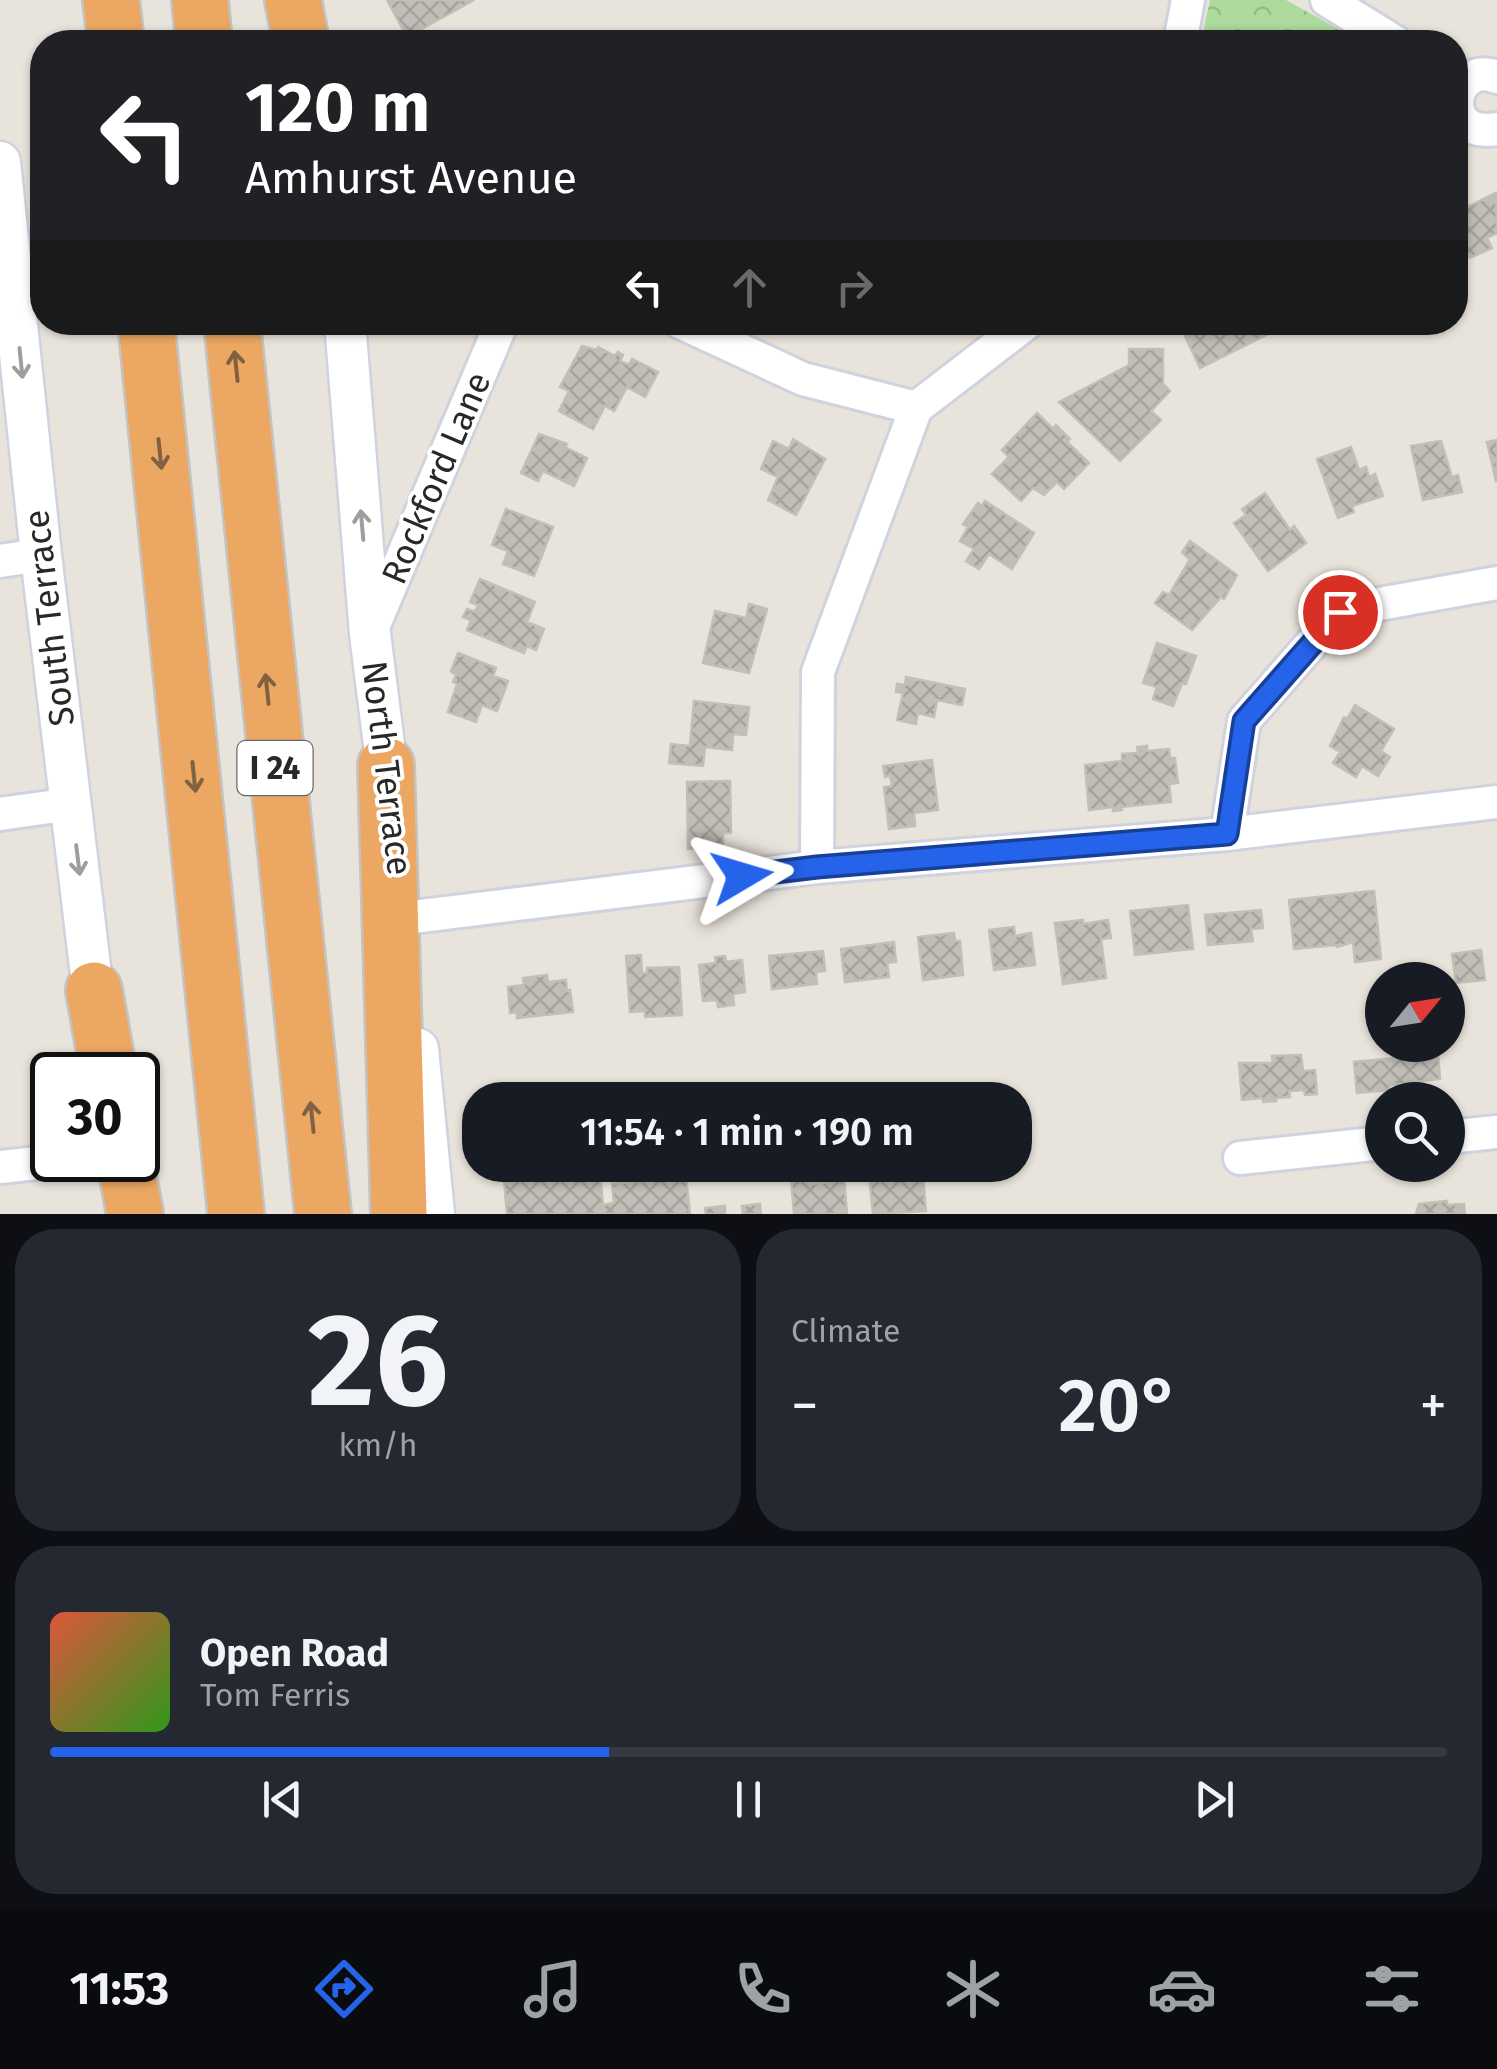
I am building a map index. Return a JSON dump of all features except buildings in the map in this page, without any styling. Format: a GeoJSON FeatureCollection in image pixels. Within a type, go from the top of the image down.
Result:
{"type":"FeatureCollection","features":[{"type":"Feature","properties":{"kind":"highway"},"geometry":{"type":"LineString","coordinates":[[112,0],[115,30]]}},
{"type":"Feature","properties":{"kind":"highway"},"geometry":{"type":"LineString","coordinates":[[200,0],[203,30]]}},
{"type":"Feature","properties":{"kind":"highway"},"geometry":{"type":"LineString","coordinates":[[293,0],[299,30]]}},
{"type":"Feature","properties":{"kind":"highway","name":"I 24"},"geometry":{"type":"LineString","coordinates":[[147,335],[236,1214]]}},
{"type":"Feature","properties":{"kind":"highway","name":"I 24"},"geometry":{"type":"LineString","coordinates":[[233,335],[322,1214]]}},
{"type":"Feature","properties":{"kind":"highway"},"geometry":{"type":"LineString","coordinates":[[386,765],[399,1214]]}},
{"type":"Feature","properties":{"kind":"highway"},"geometry":{"type":"LineString","coordinates":[[94,990],[105,1052]]}},
{"type":"Feature","properties":{"kind":"highway"},"geometry":{"type":"LineString","coordinates":[[129,1182],[134,1214]]}},
{"type":"Feature","properties":{"kind":"street"},"geometry":{"type":"LineString","coordinates":[[320,0],[322,30]]}},
{"type":"Feature","properties":{"kind":"street"},"geometry":{"type":"LineString","coordinates":[[1182,30],[1188,0]]}},
{"type":"Feature","properties":{"kind":"street"},"geometry":{"type":"LineString","coordinates":[[1327,0],[1376,30]]}},
{"type":"Feature","properties":{"kind":"street"},"geometry":{"type":"LineString","coordinates":[[1468,84],[1473,76],[1497,76]]}},
{"type":"Feature","properties":{"kind":"street"},"geometry":{"type":"LineString","coordinates":[[1468,126],[1482,131],[1497,129]]}},
{"type":"Feature","properties":{"kind":"street","name":"South Terrace"},"geometry":{"type":"LineString","coordinates":[[0,162],[99,1052]]}},
{"type":"Feature","properties":{"kind":"street","name":"North Terrace"},"geometry":{"type":"LineString","coordinates":[[346,335],[370,634],[405,918],[434,1214]]}},
{"type":"Feature","properties":{"kind":"street","name":"Rockford Lane"},"geometry":{"type":"LineString","coordinates":[[370,634],[496,335]]}},
{"type":"Feature","properties":{"kind":"street"},"geometry":{"type":"LineString","coordinates":[[708,335],[803,379],[916,408]]}},
{"type":"Feature","properties":{"kind":"street"},"geometry":{"type":"LineString","coordinates":[[817,867],[818,672],[916,408],[1011,335]]}},
{"type":"Feature","properties":{"kind":"street"},"geometry":{"type":"LineString","coordinates":[[0,562],[41,555]]}},
{"type":"Feature","properties":{"kind":"street"},"geometry":{"type":"LineString","coordinates":[[1227,834],[1244,721],[1340,612],[1497,584]]}},
{"type":"Feature","properties":{"kind":"street"},"geometry":{"type":"LineString","coordinates":[[405,918],[817,867],[1227,834],[1497,802]]}},
{"type":"Feature","properties":{"kind":"street"},"geometry":{"type":"LineString","coordinates":[[0,814],[71,804]]}},
{"type":"Feature","properties":{"kind":"street"},"geometry":{"type":"LineString","coordinates":[[1465,1135],[1497,1132]]}},
{"type":"Feature","properties":{"kind":"street"},"geometry":{"type":"LineString","coordinates":[[1240,1158],[1365,1145]]}},
{"type":"Feature","properties":{"kind":"street"},"geometry":{"type":"LineString","coordinates":[[0,1167],[30,1164]]}},
{"type":"Feature","properties":{"kind":"street"},"geometry":{"type":"LineString","coordinates":[[110,1182],[114,1214]]}},
{"type":"Feature","properties":{"kind":"green space"},"geometry":{"type":"Polygon","coordinates":[[[1210,0],[1286,0],[1340,30],[1204,30],[1210,0]]]}},
{"type":"Feature","properties":{"kind":"route"},"geometry":{"type":"LineString","coordinates":[[742,876],[1227,834],[1244,721],[1340,612]]}}]}
